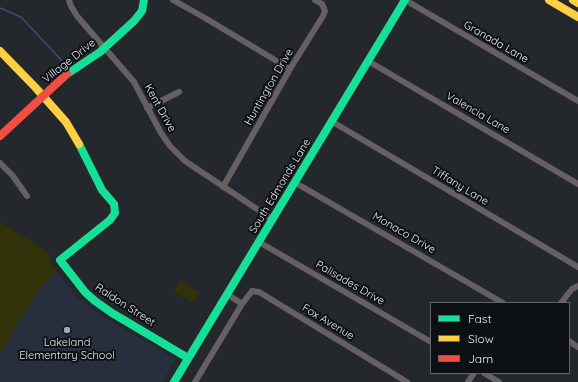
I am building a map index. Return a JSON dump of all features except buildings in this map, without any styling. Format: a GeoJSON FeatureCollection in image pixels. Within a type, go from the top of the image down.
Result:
{"type":"FeatureCollection","features":[{"type":"Feature","properties":{"kind":"street","name":"Kent Drive"},"geometry":{"type":"LineString","coordinates":[[69,0],[76,16],[134,82],[161,133],[170,146],[185,161],[272,219]]}},
{"type":"Feature","properties":{"kind":"street","name":"Village Drive"},"geometry":{"type":"LineString","coordinates":[[0,136],[70,72],[105,48],[138,18],[142,10],[144,0]]}},
{"type":"Feature","properties":{"kind":"street"},"geometry":{"type":"LineString","coordinates":[[173,0],[290,69]]}},
{"type":"Feature","properties":{"kind":"street","name":"Huntington Drive"},"geometry":{"type":"LineString","coordinates":[[223,187],[325,11],[322,4],[315,0]]}},
{"type":"Feature","properties":{"kind":"street","name":"South Edmonds Lane"},"geometry":{"type":"LineString","coordinates":[[176,381],[188,358],[405,0]]}},
{"type":"Feature","properties":{"kind":"street","name":"Granada Lane"},"geometry":{"type":"LineString","coordinates":[[405,0],[578,101]]}},
{"type":"Feature","properties":{"kind":"street"},"geometry":{"type":"LineString","coordinates":[[549,0],[578,17]]}},
{"type":"Feature","properties":{"kind":"street"},"geometry":{"type":"LineString","coordinates":[[573,0],[578,3]]}},
{"type":"Feature","properties":{"kind":"street"},"geometry":{"type":"LineString","coordinates":[[0,51],[43,96]]}},
{"type":"Feature","properties":{"kind":"street","name":"Valencia Lane"},"geometry":{"type":"LineString","coordinates":[[368,61],[578,184]]}},
{"type":"Feature","properties":{"kind":"street"},"geometry":{"type":"LineString","coordinates":[[147,108],[180,92]]}},
{"type":"Feature","properties":{"kind":"street","name":"Raldon Street"},"geometry":{"type":"LineString","coordinates":[[43,96],[72,131],[102,190],[114,204],[115,213],[110,220],[60,260],[85,292],[95,301],[112,313],[188,358]]}},
{"type":"Feature","properties":{"kind":"street","name":"Tiffany Lane"},"geometry":{"type":"LineString","coordinates":[[331,122],[578,267]]}},
{"type":"Feature","properties":{"kind":"street"},"geometry":{"type":"LineString","coordinates":[[0,163],[13,176],[27,196]]}},
{"type":"Feature","properties":{"kind":"street","name":"Monaco Drive"},"geometry":{"type":"LineString","coordinates":[[294,182],[501,302]]}},
{"type":"Feature","properties":{"kind":"street","name":"Palisades Drive"},"geometry":{"type":"LineString","coordinates":[[259,242],[430,341]]}},
{"type":"Feature","properties":{"kind":"street"},"geometry":{"type":"LineString","coordinates":[[563,302],[572,289],[578,286]]}},
{"type":"Feature","properties":{"kind":"street","name":"Fox Avenue"},"geometry":{"type":"LineString","coordinates":[[195,382],[242,304],[252,291],[259,292],[407,382]]}},
{"type":"Feature","properties":{"kind":"street"},"geometry":{"type":"LineString","coordinates":[[227,294],[242,304]]}},
{"type":"Feature","properties":{"kind":"street"},"geometry":{"type":"LineString","coordinates":[[490,302],[492,297]]}},
{"type":"Feature","properties":{"kind":"street"},"geometry":{"type":"LineString","coordinates":[[486,374],[499,382]]}},
{"type":"Feature","properties":{"kind":"shaded area"},"geometry":{"type":"Polygon","coordinates":[[[0,222],[48,252],[51,261],[57,270],[39,289],[0,354],[0,222]]]}},
{"type":"Feature","properties":{"kind":"shaded area","name":"Lakeland Elementary School"},"geometry":{"type":"Polygon","coordinates":[[[53,267],[76,296],[102,316],[176,359],[162,382],[0,382],[0,344],[53,267]]]}},
{"type":"Feature","properties":{"kind":"shaded area"},"geometry":{"type":"Polygon","coordinates":[[[180,281],[200,292],[193,303],[174,292],[180,281]]]}},
{"type":"Feature","properties":{"kind":"waterway"},"geometry":{"type":"LineString","coordinates":[[0,8],[21,17],[64,63]]}},
{"type":"Feature","properties":{"kind":"traffic: fast"},"geometry":{"type":"LineString","coordinates":[[67,74],[100,52],[134,21],[142,11],[144,0]]}},
{"type":"Feature","properties":{"kind":"traffic: fast"},"geometry":{"type":"LineString","coordinates":[[174,382],[405,0]]}},
{"type":"Feature","properties":{"kind":"traffic: fast"},"geometry":{"type":"LineString","coordinates":[[79,144],[102,190],[114,204],[115,213],[110,220],[60,260],[85,292],[95,301],[112,313],[188,358]]}},
{"type":"Feature","properties":{"kind":"traffic: slow"},"geometry":{"type":"LineString","coordinates":[[549,0],[578,17]]}},
{"type":"Feature","properties":{"kind":"traffic: slow"},"geometry":{"type":"LineString","coordinates":[[573,0],[578,3]]}},
{"type":"Feature","properties":{"kind":"traffic: slow"},"geometry":{"type":"LineString","coordinates":[[0,51],[66,122],[79,144]]}},
{"type":"Feature","properties":{"kind":"traffic: jam"},"geometry":{"type":"LineString","coordinates":[[0,136],[67,74]]}},
{"type":"Feature","properties":{"kind":"place","name":"Lakeland Elementary School"},"geometry":{"type":"Point","coordinates":[67,330]}}]}
